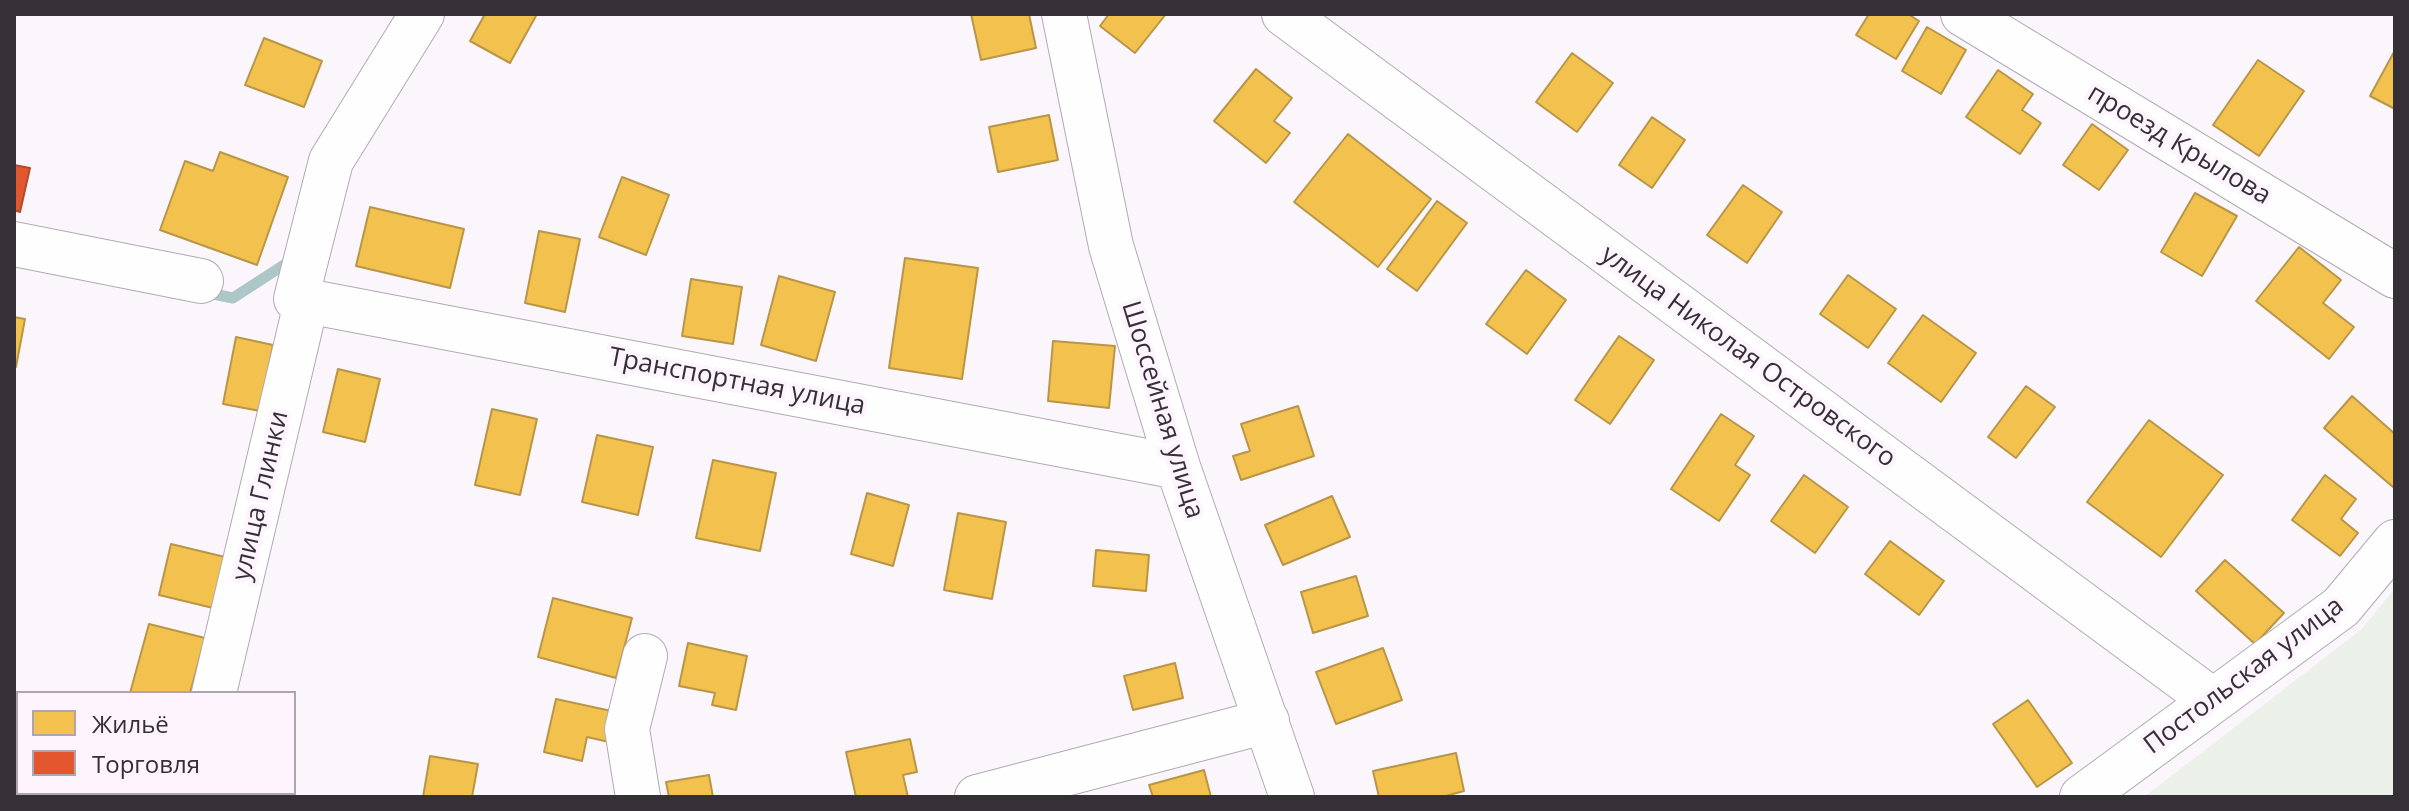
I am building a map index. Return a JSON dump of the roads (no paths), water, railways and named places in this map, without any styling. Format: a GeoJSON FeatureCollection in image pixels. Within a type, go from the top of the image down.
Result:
{"type":"FeatureCollection","features":[{"type":"Feature","properties":{"kind":"street","name":"улица Глинки"},"geometry":{"type":"LineString","coordinates":[[214,691],[331,161],[422,14]]}},
{"type":"Feature","properties":{"kind":"street","name":"Шоссейная улица"},"geometry":{"type":"LineString","coordinates":[[1064,14],[1111,246],[1178,467],[1292,797]]}},
{"type":"Feature","properties":{"kind":"street","name":"улица Николая Островского"},"geometry":{"type":"LineString","coordinates":[[1284,14],[2212,700]]}},
{"type":"Feature","properties":{"kind":"street","name":"проезд Крылова"},"geometry":{"type":"LineString","coordinates":[[1963,14],[2395,276]]}},
{"type":"Feature","properties":{"kind":"street"},"geometry":{"type":"LineString","coordinates":[[14,244],[201,281]]}},
{"type":"Feature","properties":{"kind":"street","name":"Транспортная улица"},"geometry":{"type":"LineString","coordinates":[[302,299],[1178,467]]}},
{"type":"Feature","properties":{"kind":"street","name":"Постольская улица"},"geometry":{"type":"LineString","coordinates":[[2082,797],[2341,607],[2395,542]]}},
{"type":"Feature","properties":{"kind":"street"},"geometry":{"type":"LineString","coordinates":[[638,797],[627,729],[645,656]]}},
{"type":"Feature","properties":{"kind":"street"},"geometry":{"type":"LineString","coordinates":[[977,797],[1267,721]]}},
{"type":"Feature","properties":{"kind":"waterway"},"geometry":{"type":"LineString","coordinates":[[203,292],[233,298],[290,261]]}}]}
